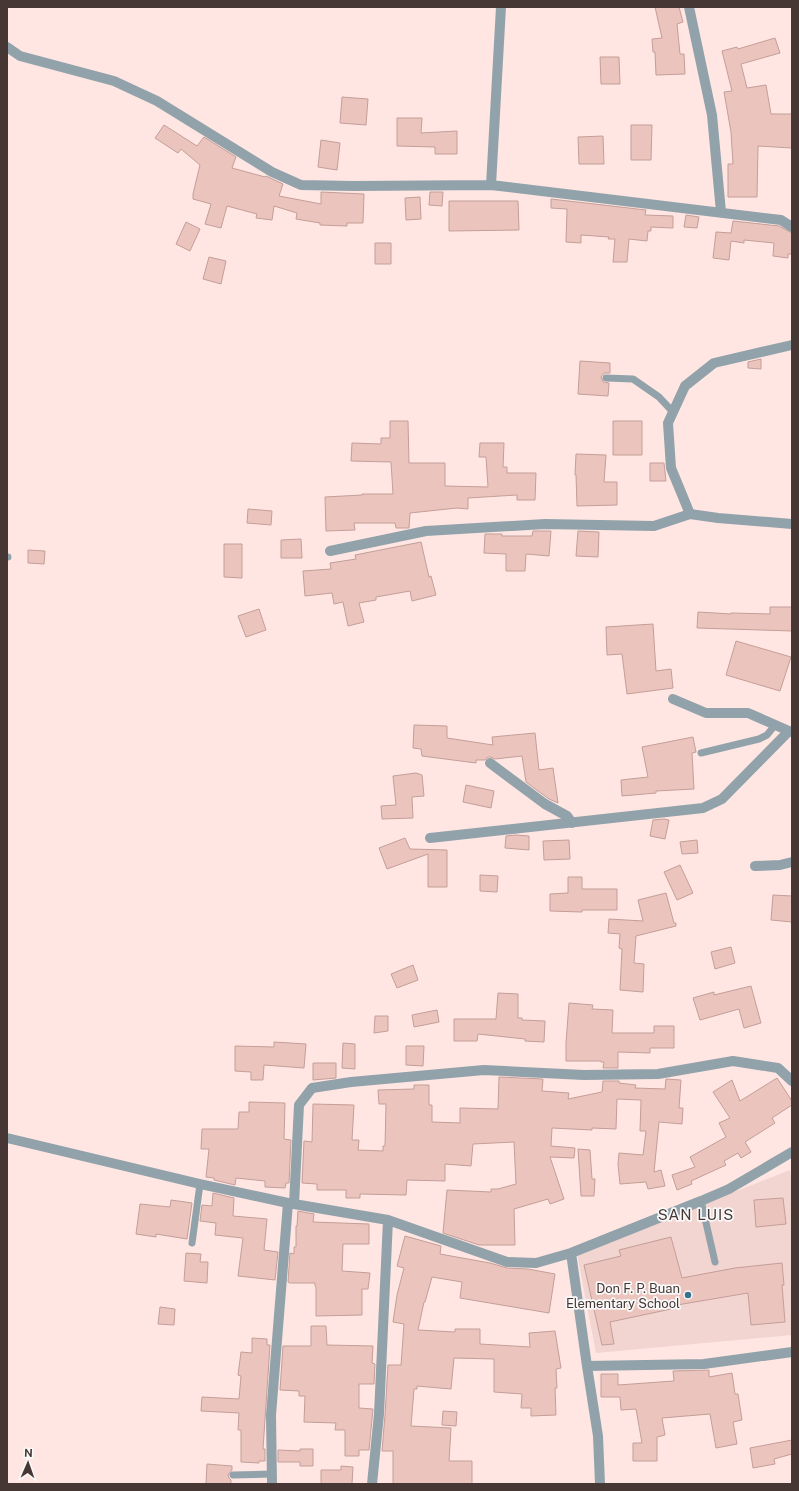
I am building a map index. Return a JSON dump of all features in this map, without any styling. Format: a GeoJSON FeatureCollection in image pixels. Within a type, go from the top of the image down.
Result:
{"type":"FeatureCollection","features":[{"type":"Feature","properties":{"kind":"street"},"geometry":{"type":"LineString","coordinates":[[491,185],[501,7]]}},
{"type":"Feature","properties":{"kind":"street"},"geometry":{"type":"LineString","coordinates":[[689,7],[712,115],[721,212]]}},
{"type":"Feature","properties":{"kind":"street"},"geometry":{"type":"LineString","coordinates":[[7,47],[20,56],[114,81],[158,101],[272,172],[301,184],[353,186],[491,185],[781,220],[792,228]]}},
{"type":"Feature","properties":{"kind":"street"},"geometry":{"type":"LineString","coordinates":[[690,514],[671,468],[668,423],[685,386],[714,363],[792,345]]}},
{"type":"Feature","properties":{"kind":"street"},"geometry":{"type":"LineString","coordinates":[[330,551],[426,531],[545,524],[654,526],[690,514],[718,518],[792,524]]}},
{"type":"Feature","properties":{"kind":"street"},"geometry":{"type":"LineString","coordinates":[[430,838],[703,808],[722,799],[790,731],[748,713],[706,713],[673,698]]}},
{"type":"Feature","properties":{"kind":"street"},"geometry":{"type":"LineString","coordinates":[[490,764],[545,804],[566,816],[572,823]]}},
{"type":"Feature","properties":{"kind":"street"},"geometry":{"type":"LineString","coordinates":[[755,866],[780,865],[792,862]]}},
{"type":"Feature","properties":{"kind":"street"},"geometry":{"type":"LineString","coordinates":[[272,1479],[271,1415],[299,1105],[312,1088],[352,1082],[484,1070],[584,1075],[658,1074],[732,1061],[778,1068],[792,1081]]}},
{"type":"Feature","properties":{"kind":"street"},"geometry":{"type":"LineString","coordinates":[[7,1138],[200,1184],[291,1203],[388,1220],[507,1262],[536,1263],[571,1253],[701,1201],[728,1189],[792,1152]]}},
{"type":"Feature","properties":{"kind":"street"},"geometry":{"type":"LineString","coordinates":[[372,1484],[379,1414],[388,1220]]}},
{"type":"Feature","properties":{"kind":"street"},"geometry":{"type":"LineString","coordinates":[[571,1253],[598,1436],[600,1484]]}},
{"type":"Feature","properties":{"kind":"street"},"geometry":{"type":"LineString","coordinates":[[587,1366],[704,1364],[792,1352]]}},
{"type":"Feature","properties":{"kind":"lane"},"geometry":{"type":"LineString","coordinates":[[606,378],[633,379],[659,397],[673,412]]}},
{"type":"Feature","properties":{"kind":"lane"},"geometry":{"type":"LineString","coordinates":[[701,753],[759,739],[767,735],[775,725]]}},
{"type":"Feature","properties":{"kind":"lane"},"geometry":{"type":"LineString","coordinates":[[192,1243],[200,1184]]}},
{"type":"Feature","properties":{"kind":"lane"},"geometry":{"type":"LineString","coordinates":[[701,1201],[715,1262]]}},
{"type":"Feature","properties":{"kind":"lane"},"geometry":{"type":"LineString","coordinates":[[233,1476],[272,1479]]}},
{"type":"Feature","properties":{"kind":"shaded area","name":"Don F. P. Buan Elementary School"},"geometry":{"type":"Polygon","coordinates":[[[790,1170],[792,1181],[792,1335],[596,1353],[577,1254],[790,1170]]]}},
{"type":"Feature","properties":{"kind":"building"},"geometry":{"type":"Polygon","coordinates":[[[655,7],[679,7],[683,22],[677,24],[680,54],[684,54],[685,74],[656,75],[655,52],[653,52],[652,39],[662,38],[655,7]]]}},
{"type":"Feature","properties":{"kind":"building"},"geometry":{"type":"Polygon","coordinates":[[[775,38],[780,53],[741,64],[747,88],[766,85],[771,114],[792,114],[792,148],[758,146],[757,197],[728,197],[728,164],[733,164],[731,132],[724,92],[732,91],[722,51],[737,47],[738,49],[775,38]]]}},
{"type":"Feature","properties":{"kind":"building"},"geometry":{"type":"Polygon","coordinates":[[[600,57],[619,57],[620,84],[601,84],[600,57]]]}},
{"type":"Feature","properties":{"kind":"building"},"geometry":{"type":"Polygon","coordinates":[[[342,97],[368,99],[366,125],[340,123],[342,97]]]}},
{"type":"Feature","properties":{"kind":"building"},"geometry":{"type":"Polygon","coordinates":[[[397,118],[422,118],[421,133],[457,131],[457,154],[435,154],[435,147],[397,146],[397,118]]]}},
{"type":"Feature","properties":{"kind":"building"},"geometry":{"type":"Polygon","coordinates":[[[164,125],[197,146],[204,137],[236,157],[232,168],[265,177],[266,176],[283,184],[279,196],[321,204],[321,192],[364,194],[363,223],[347,223],[347,226],[320,225],[320,223],[296,219],[297,213],[274,206],[272,220],[256,218],[257,214],[227,206],[221,228],[205,224],[211,204],[193,199],[200,165],[181,149],[178,153],[155,138],[164,125]]]}},
{"type":"Feature","properties":{"kind":"building"},"geometry":{"type":"Polygon","coordinates":[[[631,125],[652,125],[651,160],[631,160],[631,125]]]}},
{"type":"Feature","properties":{"kind":"building"},"geometry":{"type":"Polygon","coordinates":[[[603,136],[604,164],[579,164],[578,137],[603,136]]]}},
{"type":"Feature","properties":{"kind":"building"},"geometry":{"type":"Polygon","coordinates":[[[321,140],[340,143],[337,170],[318,167],[321,140]]]}},
{"type":"Feature","properties":{"kind":"building"},"geometry":{"type":"Polygon","coordinates":[[[430,192],[443,192],[442,206],[429,205],[430,192]]]}},
{"type":"Feature","properties":{"kind":"building"},"geometry":{"type":"Polygon","coordinates":[[[420,197],[421,219],[406,220],[405,198],[420,197]]]}},
{"type":"Feature","properties":{"kind":"building"},"geometry":{"type":"Polygon","coordinates":[[[551,199],[646,210],[645,215],[673,216],[673,228],[651,227],[651,231],[648,231],[647,241],[629,239],[627,262],[613,262],[615,239],[608,239],[609,237],[581,235],[581,243],[566,242],[567,209],[551,208],[551,199]]]}},
{"type":"Feature","properties":{"kind":"building"},"geometry":{"type":"Polygon","coordinates":[[[449,201],[518,201],[519,230],[449,231],[449,201]]]}},
{"type":"Feature","properties":{"kind":"building"},"geometry":{"type":"Polygon","coordinates":[[[686,215],[699,217],[697,228],[684,227],[686,215]]]}},
{"type":"Feature","properties":{"kind":"building"},"geometry":{"type":"Polygon","coordinates":[[[733,221],[779,226],[792,233],[792,254],[788,254],[788,258],[773,256],[774,243],[744,240],[744,243],[731,241],[729,260],[713,258],[716,232],[731,233],[733,221]]]}},
{"type":"Feature","properties":{"kind":"building"},"geometry":{"type":"Polygon","coordinates":[[[186,222],[200,229],[190,251],[176,244],[186,222]]]}},
{"type":"Feature","properties":{"kind":"building"},"geometry":{"type":"Polygon","coordinates":[[[375,243],[391,243],[391,264],[375,264],[375,243]]]}},
{"type":"Feature","properties":{"kind":"building"},"geometry":{"type":"Polygon","coordinates":[[[209,257],[226,261],[221,284],[203,279],[209,257]]]}},
{"type":"Feature","properties":{"kind":"building"},"geometry":{"type":"Polygon","coordinates":[[[761,359],[761,369],[748,368],[748,362],[761,359]]]}},
{"type":"Feature","properties":{"kind":"building"},"geometry":{"type":"Polygon","coordinates":[[[580,361],[610,363],[610,373],[604,373],[601,377],[603,382],[609,383],[608,396],[578,394],[580,361]]]}},
{"type":"Feature","properties":{"kind":"building"},"geometry":{"type":"Polygon","coordinates":[[[390,421],[408,421],[409,463],[445,463],[445,486],[488,487],[486,457],[479,457],[480,443],[504,443],[503,467],[507,467],[507,473],[536,473],[535,500],[517,500],[517,495],[468,498],[468,509],[457,508],[410,513],[409,528],[396,528],[395,523],[354,523],[355,530],[326,531],[325,497],[362,494],[393,494],[391,462],[351,461],[352,443],[381,444],[381,438],[390,438],[390,421]]]}},
{"type":"Feature","properties":{"kind":"building"},"geometry":{"type":"Polygon","coordinates":[[[613,421],[642,421],[642,455],[613,455],[613,421]]]}},
{"type":"Feature","properties":{"kind":"building"},"geometry":{"type":"Polygon","coordinates":[[[576,454],[606,455],[604,482],[617,482],[617,505],[577,506],[575,475],[576,454]]]}},
{"type":"Feature","properties":{"kind":"building"},"geometry":{"type":"Polygon","coordinates":[[[650,463],[664,463],[666,481],[650,481],[650,463]]]}},
{"type":"Feature","properties":{"kind":"building"},"geometry":{"type":"Polygon","coordinates":[[[248,509],[272,511],[271,525],[247,523],[248,509]]]}},
{"type":"Feature","properties":{"kind":"building"},"geometry":{"type":"Polygon","coordinates":[[[533,531],[551,531],[549,556],[526,554],[525,571],[506,571],[506,554],[484,553],[485,534],[502,534],[502,536],[532,536],[533,531]]]}},
{"type":"Feature","properties":{"kind":"building"},"geometry":{"type":"Polygon","coordinates":[[[578,531],[599,532],[598,557],[576,556],[578,531]]]}},
{"type":"Feature","properties":{"kind":"building"},"geometry":{"type":"Polygon","coordinates":[[[301,539],[302,558],[281,558],[281,540],[301,539]]]}},
{"type":"Feature","properties":{"kind":"building"},"geometry":{"type":"Polygon","coordinates":[[[421,542],[429,577],[431,576],[436,595],[412,601],[410,591],[376,597],[376,600],[359,603],[364,622],[348,626],[343,602],[334,604],[332,593],[305,596],[303,571],[331,569],[330,563],[356,559],[355,555],[421,542]]]}},
{"type":"Feature","properties":{"kind":"building"},"geometry":{"type":"Polygon","coordinates":[[[224,544],[242,544],[242,578],[224,577],[224,544]]]}},
{"type":"Feature","properties":{"kind":"building"},"geometry":{"type":"Polygon","coordinates":[[[28,550],[45,551],[44,564],[28,563],[28,550]]]}},
{"type":"Feature","properties":{"kind":"building"},"geometry":{"type":"Polygon","coordinates":[[[770,607],[792,607],[792,631],[697,628],[698,612],[770,614],[770,607]]]}},
{"type":"Feature","properties":{"kind":"building"},"geometry":{"type":"Polygon","coordinates":[[[259,609],[266,630],[246,637],[238,616],[259,609]]]}},
{"type":"Feature","properties":{"kind":"building"},"geometry":{"type":"Polygon","coordinates":[[[653,624],[656,671],[671,669],[673,688],[627,694],[622,654],[607,655],[606,627],[653,624]]]}},
{"type":"Feature","properties":{"kind":"building"},"geometry":{"type":"Polygon","coordinates":[[[736,641],[791,657],[780,691],[726,675],[736,641]]]}},
{"type":"Feature","properties":{"kind":"building"},"geometry":{"type":"Polygon","coordinates":[[[414,725],[447,726],[447,738],[493,745],[492,737],[535,733],[539,770],[553,768],[558,803],[549,799],[526,782],[522,756],[495,759],[488,757],[485,760],[476,760],[476,763],[422,756],[421,749],[413,748],[414,725]]]}},
{"type":"Feature","properties":{"kind":"building"},"geometry":{"type":"Polygon","coordinates":[[[693,737],[696,752],[692,753],[694,789],[656,791],[656,793],[622,796],[621,780],[648,777],[642,747],[693,737]]]}},
{"type":"Feature","properties":{"kind":"building"},"geometry":{"type":"Polygon","coordinates":[[[416,773],[422,775],[424,796],[412,797],[413,818],[382,819],[381,806],[396,805],[393,776],[416,773]]]}},
{"type":"Feature","properties":{"kind":"building"},"geometry":{"type":"Polygon","coordinates":[[[466,785],[494,791],[491,808],[463,802],[466,785]]]}},
{"type":"Feature","properties":{"kind":"building"},"geometry":{"type":"Polygon","coordinates":[[[653,820],[669,820],[665,839],[650,836],[653,820]]]}},
{"type":"Feature","properties":{"kind":"building"},"geometry":{"type":"Polygon","coordinates":[[[506,836],[529,836],[529,850],[505,848],[506,836]]]}},
{"type":"Feature","properties":{"kind":"building"},"geometry":{"type":"Polygon","coordinates":[[[405,838],[410,849],[447,850],[447,887],[428,887],[428,854],[387,869],[379,848],[405,838]]]}},
{"type":"Feature","properties":{"kind":"building"},"geometry":{"type":"Polygon","coordinates":[[[569,840],[570,859],[544,860],[543,841],[569,840]]]}},
{"type":"Feature","properties":{"kind":"building"},"geometry":{"type":"Polygon","coordinates":[[[697,840],[698,853],[682,854],[680,842],[697,840]]]}},
{"type":"Feature","properties":{"kind":"building"},"geometry":{"type":"Polygon","coordinates":[[[680,865],[693,893],[677,900],[664,872],[680,865]]]}},
{"type":"Feature","properties":{"kind":"building"},"geometry":{"type":"Polygon","coordinates":[[[480,875],[498,876],[497,892],[480,891],[480,875]]]}},
{"type":"Feature","properties":{"kind":"building"},"geometry":{"type":"Polygon","coordinates":[[[568,877],[582,877],[582,889],[617,889],[617,910],[582,910],[582,912],[550,911],[550,894],[568,893],[568,877]]]}},
{"type":"Feature","properties":{"kind":"building"},"geometry":{"type":"Polygon","coordinates":[[[666,893],[676,926],[636,936],[634,963],[644,964],[643,992],[620,990],[622,949],[619,948],[620,934],[608,933],[609,919],[643,921],[638,900],[666,893]]]}},
{"type":"Feature","properties":{"kind":"building"},"geometry":{"type":"Polygon","coordinates":[[[773,895],[792,896],[792,922],[771,920],[773,895]]]}},
{"type":"Feature","properties":{"kind":"building"},"geometry":{"type":"Polygon","coordinates":[[[731,947],[735,963],[715,969],[711,952],[731,947]]]}},
{"type":"Feature","properties":{"kind":"building"},"geometry":{"type":"Polygon","coordinates":[[[413,965],[418,980],[397,988],[391,974],[413,965]]]}},
{"type":"Feature","properties":{"kind":"building"},"geometry":{"type":"Polygon","coordinates":[[[751,986],[761,1023],[744,1028],[739,1009],[700,1020],[693,998],[714,992],[714,995],[751,986]]]}},
{"type":"Feature","properties":{"kind":"building"},"geometry":{"type":"Polygon","coordinates":[[[498,993],[518,994],[518,1018],[522,1018],[522,1020],[545,1021],[544,1042],[525,1041],[525,1039],[478,1034],[477,1041],[454,1041],[454,1019],[496,1019],[498,993]]]}},
{"type":"Feature","properties":{"kind":"building"},"geometry":{"type":"Polygon","coordinates":[[[569,1003],[593,1005],[592,1009],[613,1010],[612,1033],[654,1033],[654,1026],[674,1026],[674,1048],[650,1048],[650,1053],[618,1052],[618,1068],[603,1068],[604,1062],[601,1061],[566,1061],[569,1003]]]}},
{"type":"Feature","properties":{"kind":"building"},"geometry":{"type":"Polygon","coordinates":[[[437,1010],[439,1022],[414,1027],[412,1015],[437,1010]]]}},
{"type":"Feature","properties":{"kind":"building"},"geometry":{"type":"Polygon","coordinates":[[[375,1016],[388,1016],[388,1031],[374,1033],[375,1016]]]}},
{"type":"Feature","properties":{"kind":"building"},"geometry":{"type":"Polygon","coordinates":[[[274,1042],[306,1044],[304,1068],[264,1065],[263,1080],[251,1080],[251,1072],[235,1071],[235,1046],[274,1047],[274,1042]]]}},
{"type":"Feature","properties":{"kind":"building"},"geometry":{"type":"Polygon","coordinates":[[[343,1043],[355,1044],[355,1069],[342,1068],[343,1043]]]}},
{"type":"Feature","properties":{"kind":"building"},"geometry":{"type":"Polygon","coordinates":[[[406,1046],[424,1046],[423,1066],[406,1065],[406,1046]]]}},
{"type":"Feature","properties":{"kind":"building"},"geometry":{"type":"Polygon","coordinates":[[[313,1063],[336,1063],[336,1078],[313,1080],[313,1063]]]}},
{"type":"Feature","properties":{"kind":"building"},"geometry":{"type":"Polygon","coordinates":[[[499,1077],[543,1079],[542,1091],[569,1093],[568,1099],[602,1092],[603,1081],[619,1081],[619,1083],[636,1085],[635,1088],[665,1089],[666,1079],[681,1080],[679,1108],[683,1108],[682,1124],[659,1122],[654,1172],[661,1170],[665,1186],[648,1189],[646,1182],[620,1184],[618,1164],[619,1153],[643,1155],[646,1131],[640,1131],[641,1100],[617,1099],[616,1129],[592,1128],[592,1130],[552,1128],[551,1146],[575,1148],[574,1158],[550,1157],[564,1199],[550,1204],[548,1199],[514,1209],[515,1245],[479,1245],[443,1233],[447,1190],[491,1192],[491,1189],[498,1189],[516,1184],[514,1142],[473,1144],[471,1166],[445,1164],[445,1181],[407,1180],[406,1195],[360,1194],[360,1198],[346,1198],[346,1190],[317,1190],[317,1184],[302,1183],[304,1141],[312,1142],[313,1104],[354,1105],[352,1140],[359,1140],[358,1150],[383,1151],[383,1146],[385,1146],[386,1104],[379,1104],[378,1090],[414,1089],[414,1085],[429,1085],[429,1105],[432,1105],[432,1122],[460,1123],[460,1108],[498,1109],[499,1077]]]}},
{"type":"Feature","properties":{"kind":"building"},"geometry":{"type":"Polygon","coordinates":[[[777,1078],[792,1101],[792,1105],[772,1118],[775,1123],[745,1142],[751,1152],[741,1158],[738,1153],[724,1161],[726,1165],[691,1181],[692,1184],[677,1190],[672,1175],[695,1167],[690,1157],[726,1137],[719,1123],[730,1118],[713,1092],[732,1080],[740,1101],[777,1078]]]}},
{"type":"Feature","properties":{"kind":"building"},"geometry":{"type":"Polygon","coordinates":[[[249,1102],[285,1103],[284,1139],[291,1140],[289,1183],[286,1183],[285,1188],[265,1187],[265,1181],[236,1178],[235,1185],[206,1177],[209,1149],[201,1149],[202,1129],[238,1129],[239,1112],[249,1112],[249,1102]]]}},
{"type":"Feature","properties":{"kind":"building"},"geometry":{"type":"Polygon","coordinates":[[[578,1149],[590,1150],[592,1179],[595,1179],[594,1196],[581,1196],[578,1149]]]}},
{"type":"Feature","properties":{"kind":"building"},"geometry":{"type":"Polygon","coordinates":[[[213,1193],[234,1198],[233,1216],[267,1219],[264,1250],[278,1252],[275,1280],[238,1276],[243,1238],[215,1235],[216,1223],[200,1221],[202,1205],[212,1206],[213,1193]]]}},
{"type":"Feature","properties":{"kind":"building"},"geometry":{"type":"Polygon","coordinates":[[[783,1198],[786,1224],[756,1227],[754,1200],[783,1198]]]}},
{"type":"Feature","properties":{"kind":"building"},"geometry":{"type":"Polygon","coordinates":[[[171,1200],[192,1203],[187,1239],[156,1234],[156,1237],[136,1234],[140,1204],[170,1207],[171,1200]]]}},
{"type":"Feature","properties":{"kind":"building"},"geometry":{"type":"Polygon","coordinates":[[[298,1211],[314,1214],[313,1222],[369,1224],[369,1244],[343,1244],[342,1271],[370,1273],[368,1289],[362,1289],[362,1315],[316,1316],[315,1283],[288,1282],[290,1253],[294,1254],[294,1247],[296,1247],[298,1211]]]}},
{"type":"Feature","properties":{"kind":"building"},"geometry":{"type":"Polygon","coordinates":[[[405,1236],[441,1246],[440,1254],[490,1263],[507,1268],[528,1269],[555,1274],[549,1313],[460,1298],[462,1282],[432,1277],[424,1302],[418,1330],[455,1332],[455,1329],[480,1329],[480,1344],[530,1347],[529,1333],[555,1331],[561,1368],[556,1369],[556,1415],[531,1416],[531,1408],[521,1408],[522,1394],[494,1392],[494,1359],[454,1358],[451,1389],[417,1386],[417,1389],[414,1389],[411,1426],[451,1428],[449,1461],[472,1461],[472,1484],[393,1484],[393,1451],[382,1451],[388,1365],[401,1365],[404,1324],[393,1322],[397,1295],[404,1268],[397,1266],[405,1236]]]}},
{"type":"Feature","properties":{"kind":"building"},"geometry":{"type":"Polygon","coordinates":[[[671,1237],[682,1278],[735,1268],[782,1263],[785,1322],[751,1325],[748,1293],[671,1306],[671,1309],[610,1322],[614,1344],[602,1345],[584,1265],[621,1256],[619,1250],[671,1237]]]}},
{"type":"Feature","properties":{"kind":"building"},"geometry":{"type":"Polygon","coordinates":[[[186,1253],[201,1254],[200,1262],[208,1262],[207,1283],[184,1281],[186,1253]]]}},
{"type":"Feature","properties":{"kind":"building"},"geometry":{"type":"Polygon","coordinates":[[[160,1307],[175,1309],[174,1325],[158,1324],[160,1307]]]}},
{"type":"Feature","properties":{"kind":"building"},"geometry":{"type":"Polygon","coordinates":[[[311,1326],[326,1326],[327,1345],[373,1346],[372,1363],[375,1364],[374,1384],[359,1384],[359,1408],[373,1409],[369,1450],[359,1450],[359,1456],[345,1456],[345,1430],[335,1430],[336,1423],[304,1422],[305,1396],[299,1396],[299,1391],[280,1390],[283,1346],[311,1346],[311,1326]]]}},
{"type":"Feature","properties":{"kind":"building"},"geometry":{"type":"Polygon","coordinates":[[[252,1338],[267,1339],[267,1345],[270,1345],[263,1449],[265,1449],[265,1461],[259,1461],[259,1463],[241,1462],[241,1430],[238,1430],[239,1413],[201,1411],[202,1397],[239,1399],[241,1376],[238,1375],[241,1352],[252,1353],[252,1338]]]}},
{"type":"Feature","properties":{"kind":"building"},"geometry":{"type":"Polygon","coordinates":[[[709,1370],[709,1377],[732,1373],[735,1394],[738,1394],[742,1420],[733,1422],[737,1444],[716,1448],[710,1414],[662,1418],[665,1435],[657,1437],[657,1461],[633,1461],[633,1443],[642,1443],[636,1409],[621,1410],[620,1397],[601,1397],[601,1374],[618,1374],[618,1385],[674,1381],[673,1371],[709,1370]]]}},
{"type":"Feature","properties":{"kind":"building"},"geometry":{"type":"Polygon","coordinates":[[[443,1411],[457,1412],[456,1426],[442,1425],[443,1411]]]}},
{"type":"Feature","properties":{"kind":"building"},"geometry":{"type":"Polygon","coordinates":[[[792,1440],[792,1454],[774,1459],[775,1464],[753,1468],[750,1448],[792,1440]]]}},
{"type":"Feature","properties":{"kind":"building"},"geometry":{"type":"Polygon","coordinates":[[[300,1449],[313,1449],[313,1466],[300,1466],[300,1462],[278,1462],[278,1450],[300,1451],[300,1449]]]}},
{"type":"Feature","properties":{"kind":"building"},"geometry":{"type":"Polygon","coordinates":[[[207,1464],[232,1466],[232,1470],[228,1475],[231,1480],[231,1484],[206,1484],[207,1464]]]}},
{"type":"Feature","properties":{"kind":"building"},"geometry":{"type":"Polygon","coordinates":[[[341,1466],[353,1467],[352,1484],[321,1484],[321,1470],[341,1470],[341,1466]]]}},
{"type":"Feature","properties":{"kind":"place","name":"Don F. P. Buan Elementary School"},"geometry":{"type":"Point","coordinates":[688,1295]}},
{"type":"Feature","properties":{"kind":"district","name":"SAN LUIS"},"geometry":{"type":"Point","coordinates":[696,1214]}}]}
